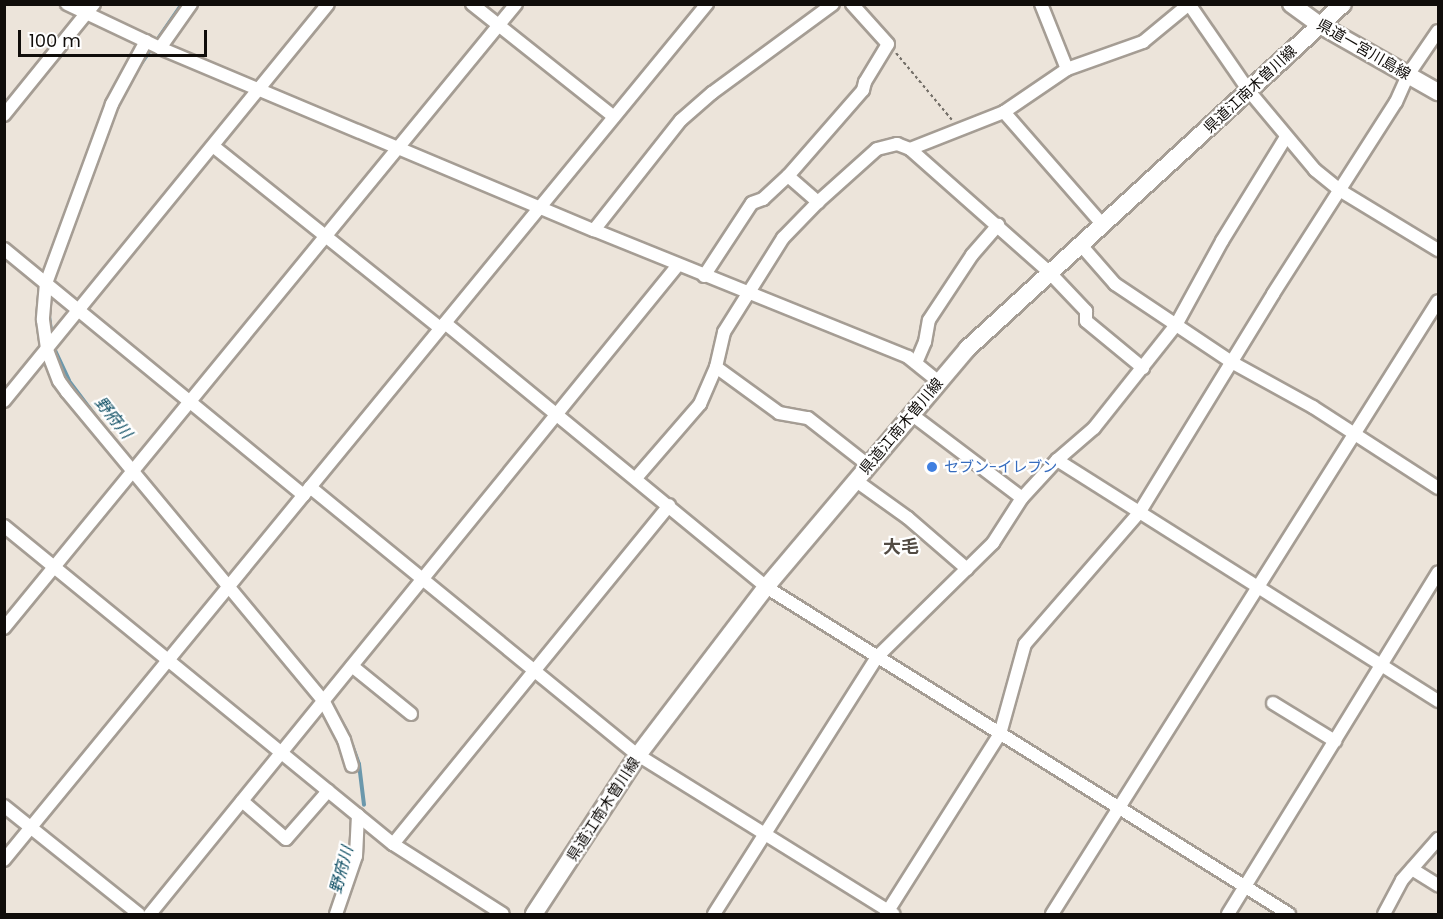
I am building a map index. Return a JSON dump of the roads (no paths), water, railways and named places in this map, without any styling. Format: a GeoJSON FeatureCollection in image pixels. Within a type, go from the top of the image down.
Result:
{"type":"FeatureCollection","features":[{"type":"Feature","properties":{"kind":"main road","name":"県道一宮川島線"},"geometry":{"type":"LineString","coordinates":[[1291,4],[1320,25],[1438,92]]}},
{"type":"Feature","properties":{"kind":"main road","name":"県道江南木曽川線"},"geometry":{"type":"LineString","coordinates":[[534,915],[638,755],[766,587],[967,349],[1343,4]]}},
{"type":"Feature","properties":{"kind":"street"},"geometry":{"type":"LineString","coordinates":[[67,4],[90,9],[153,45],[749,295],[908,357],[939,382]]}},
{"type":"Feature","properties":{"kind":"street"},"geometry":{"type":"LineString","coordinates":[[191,4],[153,45],[112,104],[49,286],[43,320],[59,381],[326,697],[352,766]]}},
{"type":"Feature","properties":{"kind":"street"},"geometry":{"type":"LineString","coordinates":[[4,401],[328,4]]}},
{"type":"Feature","properties":{"kind":"street"},"geometry":{"type":"LineString","coordinates":[[472,4],[614,117]]}},
{"type":"Feature","properties":{"kind":"street"},"geometry":{"type":"LineString","coordinates":[[4,628],[192,402],[516,4]]}},
{"type":"Feature","properties":{"kind":"street"},"geometry":{"type":"LineString","coordinates":[[4,860],[706,4]]}},
{"type":"Feature","properties":{"kind":"street"},"geometry":{"type":"LineString","coordinates":[[594,230],[681,120],[712,93],[833,4]]}},
{"type":"Feature","properties":{"kind":"street"},"geometry":{"type":"LineString","coordinates":[[704,276],[752,203],[763,200],[788,176],[863,90],[865,82],[888,44],[852,4]]}},
{"type":"Feature","properties":{"kind":"street"},"geometry":{"type":"LineString","coordinates":[[1041,4],[1067,69]]}},
{"type":"Feature","properties":{"kind":"street"},"geometry":{"type":"LineString","coordinates":[[910,149],[1004,112],[1067,69],[1143,42],[1189,4],[1249,91],[1315,170],[1341,191],[1438,250]]}},
{"type":"Feature","properties":{"kind":"street"},"geometry":{"type":"LineString","coordinates":[[4,115],[90,9]]}},
{"type":"Feature","properties":{"kind":"street"},"geometry":{"type":"LineString","coordinates":[[4,249],[192,402],[423,579],[638,755],[889,914],[1000,734],[1025,644],[1139,513],[1233,363],[1273,294],[1396,102],[1408,75],[1438,31]]}},
{"type":"Feature","properties":{"kind":"street"},"geometry":{"type":"LineString","coordinates":[[1004,112],[1102,224]]}},
{"type":"Feature","properties":{"kind":"street"},"geometry":{"type":"LineString","coordinates":[[714,915],[877,657],[993,543],[1022,498],[1057,460],[1094,428],[1176,325],[1222,241],[1286,137]]}},
{"type":"Feature","properties":{"kind":"street"},"geometry":{"type":"LineString","coordinates":[[636,478],[700,404],[716,367],[724,332],[783,238],[818,201],[877,149],[897,144],[910,149],[998,225],[1049,272],[1086,311],[1086,321],[1143,368]]}},
{"type":"Feature","properties":{"kind":"street"},"geometry":{"type":"LineString","coordinates":[[213,146],[326,237],[557,415],[766,587],[1289,915]]}},
{"type":"Feature","properties":{"kind":"street"},"geometry":{"type":"LineString","coordinates":[[788,176],[818,201]]}},
{"type":"Feature","properties":{"kind":"street"},"geometry":{"type":"LineString","coordinates":[[916,363],[926,342],[928,320],[972,255],[998,225]]}},
{"type":"Feature","properties":{"kind":"street"},"geometry":{"type":"LineString","coordinates":[[1080,244],[1115,284],[1233,363],[1313,407],[1438,488]]}},
{"type":"Feature","properties":{"kind":"street"},"geometry":{"type":"LineString","coordinates":[[150,915],[678,265]]}},
{"type":"Feature","properties":{"kind":"street"},"geometry":{"type":"LineString","coordinates":[[1052,915],[1438,301]]}},
{"type":"Feature","properties":{"kind":"street"},"geometry":{"type":"LineString","coordinates":[[716,367],[778,412],[808,418],[868,465]]}},
{"type":"Feature","properties":{"kind":"street"},"geometry":{"type":"LineString","coordinates":[[911,414],[1022,498]]}},
{"type":"Feature","properties":{"kind":"street"},"geometry":{"type":"LineString","coordinates":[[1057,460],[1438,701]]}},
{"type":"Feature","properties":{"kind":"street"},"geometry":{"type":"LineString","coordinates":[[855,480],[908,518],[967,568]]}},
{"type":"Feature","properties":{"kind":"street"},"geometry":{"type":"LineString","coordinates":[[393,844],[669,505]]}},
{"type":"Feature","properties":{"kind":"street"},"geometry":{"type":"LineString","coordinates":[[4,526],[393,844],[503,915]]}},
{"type":"Feature","properties":{"kind":"street"},"geometry":{"type":"LineString","coordinates":[[1228,915],[1438,573]]}},
{"type":"Feature","properties":{"kind":"street"},"geometry":{"type":"LineString","coordinates":[[352,666],[411,714]]}},
{"type":"Feature","properties":{"kind":"street"},"geometry":{"type":"LineString","coordinates":[[1273,703],[1335,741]]}},
{"type":"Feature","properties":{"kind":"street"},"geometry":{"type":"LineString","coordinates":[[242,801],[286,839],[328,791]]}},
{"type":"Feature","properties":{"kind":"street"},"geometry":{"type":"LineString","coordinates":[[4,806],[139,915]]}},
{"type":"Feature","properties":{"kind":"street"},"geometry":{"type":"LineString","coordinates":[[336,915],[356,856],[358,815]]}},
{"type":"Feature","properties":{"kind":"street"},"geometry":{"type":"LineString","coordinates":[[1384,915],[1412,869],[1438,839]]}},
{"type":"Feature","properties":{"kind":"street"},"geometry":{"type":"LineString","coordinates":[[1412,869],[1438,885]]}},
{"type":"Feature","properties":{"kind":"waterway","name":"野府川"},"geometry":{"type":"LineString","coordinates":[[138,68],[182,4]]}},
{"type":"Feature","properties":{"kind":"waterway","name":"野府川"},"geometry":{"type":"LineString","coordinates":[[49,316],[52,338]]}},
{"type":"Feature","properties":{"kind":"waterway","name":"野府川"},"geometry":{"type":"LineString","coordinates":[[53,346],[69,381],[106,430]]}},
{"type":"Feature","properties":{"kind":"waterway","name":"野府川"},"geometry":{"type":"LineString","coordinates":[[268,625],[323,691]]}},
{"type":"Feature","properties":{"kind":"waterway","name":"野府川"},"geometry":{"type":"LineString","coordinates":[[330,702],[347,732]]}},
{"type":"Feature","properties":{"kind":"waterway","name":"野府川"},"geometry":{"type":"LineString","coordinates":[[352,745],[359,764],[364,805]]}},
{"type":"Feature","properties":{"kind":"place","name":"セブン-イレブン"},"geometry":{"type":"Point","coordinates":[932,467]}},
{"type":"Feature","properties":{"kind":"district","name":"大毛"},"geometry":{"type":"Point","coordinates":[901,547]}}]}
